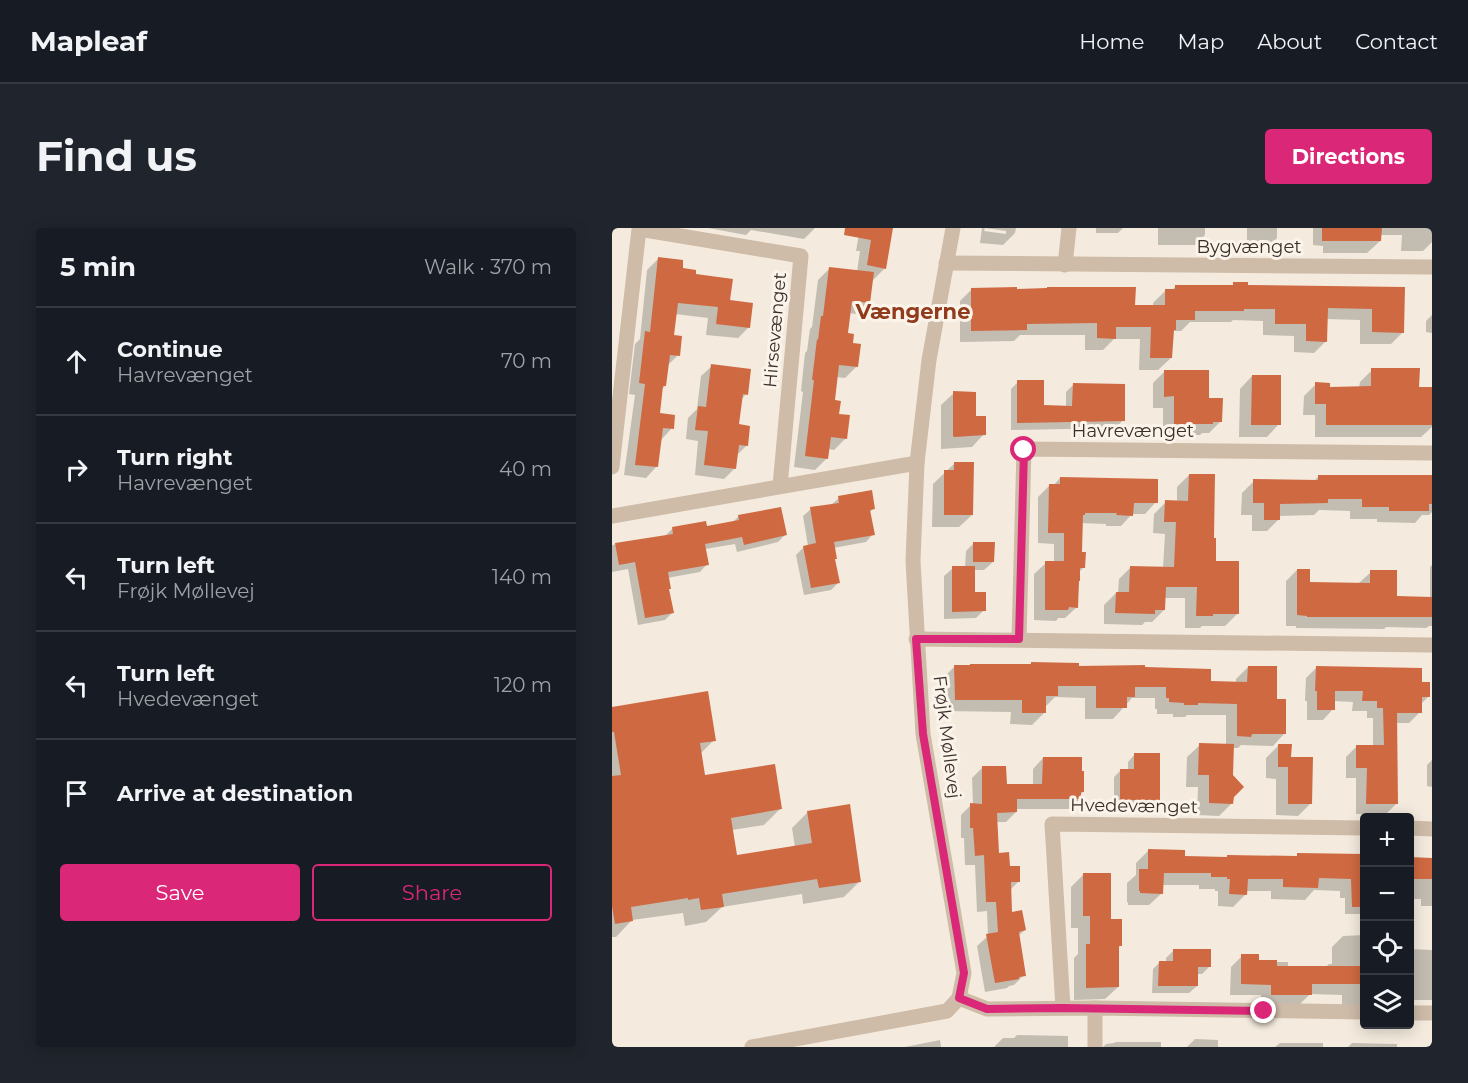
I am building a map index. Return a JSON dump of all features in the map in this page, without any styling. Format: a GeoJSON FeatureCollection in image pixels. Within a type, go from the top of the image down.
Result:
{"type":"FeatureCollection","features":[{"type":"Feature","properties":{"kind":"street","name":"Frøjk Møllevej"},"geometry":{"type":"LineString","coordinates":[[953,228],[929,360],[917,463],[913,561],[923,734],[964,973],[959,998]]}},
{"type":"Feature","properties":{"kind":"street"},"geometry":{"type":"LineString","coordinates":[[1065,265],[1069,228]]}},
{"type":"Feature","properties":{"kind":"street","name":"Hirsevænget"},"geometry":{"type":"LineString","coordinates":[[612,467],[639,229],[801,256],[780,486]]}},
{"type":"Feature","properties":{"kind":"street","name":"Bygvænget"},"geometry":{"type":"LineString","coordinates":[[946,263],[1432,267]]}},
{"type":"Feature","properties":{"kind":"street","name":"Havrevænget"},"geometry":{"type":"LineString","coordinates":[[1019,639],[1024,450],[1432,453]]}},
{"type":"Feature","properties":{"kind":"street"},"geometry":{"type":"LineString","coordinates":[[612,516],[917,463]]}},
{"type":"Feature","properties":{"kind":"street"},"geometry":{"type":"LineString","coordinates":[[916,639],[1432,645]]}},
{"type":"Feature","properties":{"kind":"street","name":"Hvedevænget"},"geometry":{"type":"LineString","coordinates":[[1063,1008],[1052,824],[1360,828]]}},
{"type":"Feature","properties":{"kind":"street"},"geometry":{"type":"LineString","coordinates":[[1414,828],[1432,829]]}},
{"type":"Feature","properties":{"kind":"street"},"geometry":{"type":"LineString","coordinates":[[752,1047],[947,1011],[959,998],[987,1009],[1095,1008],[1360,1012]]}},
{"type":"Feature","properties":{"kind":"street"},"geometry":{"type":"LineString","coordinates":[[1095,1008],[1095,1047]]}},
{"type":"Feature","properties":{"kind":"street"},"geometry":{"type":"LineString","coordinates":[[1414,1013],[1432,1013]]}},
{"type":"Feature","properties":{"kind":"building"},"geometry":{"type":"Polygon","coordinates":[[[845,228],[893,228],[886,269],[867,265],[871,240],[844,235],[845,228]]]}},
{"type":"Feature","properties":{"kind":"building"},"geometry":{"type":"Polygon","coordinates":[[[1322,228],[1382,228],[1381,241],[1322,241],[1322,228]]]}},
{"type":"Feature","properties":{"kind":"building"},"geometry":{"type":"Polygon","coordinates":[[[658,257],[683,260],[683,268],[696,270],[696,274],[733,279],[730,300],[753,303],[750,328],[716,324],[718,307],[678,303],[674,335],[682,336],[680,356],[670,355],[660,413],[675,415],[674,429],[663,428],[658,467],[635,465],[645,384],[639,383],[645,331],[650,332],[658,257]]]}},
{"type":"Feature","properties":{"kind":"building"},"geometry":{"type":"Polygon","coordinates":[[[829,267],[874,272],[870,303],[852,301],[848,333],[854,334],[853,343],[861,344],[858,367],[839,365],[835,400],[841,401],[839,414],[850,415],[847,439],[831,437],[828,459],[805,456],[817,339],[821,316],[823,316],[829,267]]]}},
{"type":"Feature","properties":{"kind":"building"},"geometry":{"type":"Polygon","coordinates":[[[1233,282],[1248,282],[1248,285],[1405,287],[1404,333],[1372,332],[1372,309],[1328,308],[1327,342],[1306,341],[1306,324],[1275,324],[1275,309],[1195,311],[1195,320],[1176,320],[1172,358],[1150,358],[1151,327],[1116,327],[1116,339],[1097,338],[1097,323],[1027,324],[1027,330],[971,331],[971,288],[1136,287],[1135,305],[1165,305],[1165,289],[1175,289],[1175,285],[1233,285],[1233,282]]]}},
{"type":"Feature","properties":{"kind":"building"},"geometry":{"type":"Polygon","coordinates":[[[711,364],[751,369],[748,395],[743,394],[739,424],[750,426],[748,446],[739,445],[736,469],[704,465],[708,431],[695,430],[698,406],[706,407],[711,364]]]}},
{"type":"Feature","properties":{"kind":"building"},"geometry":{"type":"Polygon","coordinates":[[[1371,368],[1420,368],[1419,387],[1432,387],[1432,425],[1326,425],[1326,404],[1315,404],[1315,382],[1330,383],[1330,387],[1371,386],[1371,368]]]}},
{"type":"Feature","properties":{"kind":"building"},"geometry":{"type":"Polygon","coordinates":[[[1164,370],[1209,370],[1209,398],[1223,398],[1222,422],[1174,424],[1174,396],[1164,397],[1164,370]]]}},
{"type":"Feature","properties":{"kind":"building"},"geometry":{"type":"Polygon","coordinates":[[[1252,375],[1281,375],[1281,425],[1251,425],[1252,375]]]}},
{"type":"Feature","properties":{"kind":"building"},"geometry":{"type":"Polygon","coordinates":[[[1017,380],[1044,380],[1044,405],[1072,406],[1073,383],[1125,384],[1125,421],[1017,423],[1017,380]]]}},
{"type":"Feature","properties":{"kind":"building"},"geometry":{"type":"Polygon","coordinates":[[[953,391],[976,392],[976,416],[986,416],[986,435],[953,436],[953,391]]]}},
{"type":"Feature","properties":{"kind":"building"},"geometry":{"type":"Polygon","coordinates":[[[954,462],[974,462],[973,515],[944,515],[944,470],[954,470],[954,462]]]}},
{"type":"Feature","properties":{"kind":"building"},"geometry":{"type":"Polygon","coordinates":[[[1189,474],[1215,474],[1216,561],[1239,561],[1239,614],[1196,616],[1197,587],[1166,587],[1165,610],[1155,610],[1155,614],[1115,613],[1116,592],[1129,592],[1130,566],[1174,567],[1176,522],[1164,522],[1165,500],[1188,501],[1189,474]]]}},
{"type":"Feature","properties":{"kind":"building"},"geometry":{"type":"Polygon","coordinates":[[[1318,475],[1432,475],[1432,504],[1429,504],[1429,511],[1389,511],[1389,507],[1362,507],[1362,499],[1328,499],[1328,503],[1280,504],[1280,520],[1264,520],[1264,503],[1253,503],[1253,479],[1318,480],[1318,475]]]}},
{"type":"Feature","properties":{"kind":"building"},"geometry":{"type":"Polygon","coordinates":[[[1060,477],[1158,479],[1158,503],[1134,503],[1133,516],[1116,515],[1117,513],[1085,513],[1083,515],[1082,552],[1086,552],[1085,568],[1080,568],[1078,608],[1045,610],[1045,561],[1064,561],[1064,533],[1048,533],[1049,484],[1060,484],[1060,477]]]}},
{"type":"Feature","properties":{"kind":"building"},"geometry":{"type":"Polygon","coordinates":[[[872,490],[875,509],[870,510],[875,535],[834,542],[840,583],[811,588],[803,546],[816,543],[810,507],[839,503],[838,496],[872,490]]]}},
{"type":"Feature","properties":{"kind":"building"},"geometry":{"type":"Polygon","coordinates":[[[781,507],[787,535],[744,545],[742,537],[705,544],[709,565],[668,572],[674,613],[645,618],[635,562],[619,565],[615,543],[673,534],[672,527],[706,521],[707,526],[739,520],[738,515],[781,507]]]}},
{"type":"Feature","properties":{"kind":"building"},"geometry":{"type":"Polygon","coordinates":[[[973,542],[995,542],[994,562],[973,562],[973,542]]]}},
{"type":"Feature","properties":{"kind":"building"},"geometry":{"type":"Polygon","coordinates":[[[952,566],[975,566],[975,592],[986,592],[986,611],[952,612],[952,566]]]}},
{"type":"Feature","properties":{"kind":"building"},"geometry":{"type":"Polygon","coordinates":[[[1297,569],[1310,569],[1310,582],[1370,583],[1370,570],[1397,570],[1397,596],[1432,597],[1432,617],[1307,617],[1297,615],[1297,569]]]}},
{"type":"Feature","properties":{"kind":"building"},"geometry":{"type":"Polygon","coordinates":[[[1031,662],[1079,663],[1079,666],[1145,665],[1145,667],[1211,669],[1211,681],[1247,682],[1248,666],[1277,666],[1277,699],[1286,699],[1286,734],[1237,736],[1237,704],[1184,705],[1184,703],[1169,702],[1169,698],[1166,698],[1166,687],[1135,687],[1135,697],[1127,697],[1127,708],[1096,708],[1096,686],[1058,686],[1058,696],[1046,696],[1046,713],[1022,713],[1022,700],[955,700],[954,665],[1031,664],[1031,662]]]}},
{"type":"Feature","properties":{"kind":"building"},"geometry":{"type":"Polygon","coordinates":[[[1316,666],[1422,668],[1422,682],[1430,682],[1430,697],[1422,697],[1422,713],[1397,713],[1398,804],[1366,804],[1367,768],[1356,768],[1356,745],[1384,745],[1383,708],[1377,708],[1377,701],[1362,701],[1363,691],[1335,691],[1335,710],[1317,710],[1316,666]]]}},
{"type":"Feature","properties":{"kind":"building"},"geometry":{"type":"Polygon","coordinates":[[[708,691],[716,741],[700,743],[705,775],[775,764],[782,809],[731,818],[737,855],[812,843],[807,811],[850,804],[861,882],[819,888],[817,879],[722,894],[724,907],[701,910],[699,898],[631,907],[633,921],[615,924],[612,906],[612,776],[621,775],[614,732],[612,732],[612,707],[708,691]]]}},
{"type":"Feature","properties":{"kind":"building"},"geometry":{"type":"Polygon","coordinates":[[[1199,743],[1234,744],[1233,775],[1244,787],[1234,797],[1233,804],[1209,803],[1209,775],[1198,775],[1199,743]]]}},
{"type":"Feature","properties":{"kind":"building"},"geometry":{"type":"Polygon","coordinates":[[[1278,744],[1292,744],[1291,757],[1313,757],[1312,804],[1288,804],[1288,767],[1278,767],[1278,744]]]}},
{"type":"Feature","properties":{"kind":"building"},"geometry":{"type":"Polygon","coordinates":[[[1134,753],[1160,753],[1160,800],[1120,800],[1120,769],[1134,769],[1134,753]]]}},
{"type":"Feature","properties":{"kind":"building"},"geometry":{"type":"Polygon","coordinates":[[[1043,757],[1082,757],[1084,792],[1081,792],[1081,799],[1017,799],[1017,812],[997,813],[999,853],[1009,852],[1010,866],[1020,866],[1020,882],[1011,882],[1012,912],[1022,910],[1026,930],[1019,932],[1026,976],[995,983],[986,934],[998,932],[996,902],[986,902],[984,855],[975,856],[973,828],[970,828],[970,803],[982,804],[982,766],[1006,766],[1007,784],[1042,784],[1043,757]]]}},
{"type":"Feature","properties":{"kind":"building"},"geometry":{"type":"Polygon","coordinates":[[[1148,849],[1185,850],[1185,856],[1227,857],[1227,855],[1297,856],[1297,853],[1360,854],[1360,907],[1352,907],[1351,879],[1319,878],[1318,888],[1283,887],[1283,879],[1248,879],[1247,895],[1229,894],[1230,879],[1227,877],[1211,877],[1211,873],[1164,873],[1163,894],[1140,893],[1139,869],[1148,869],[1148,849]]]}},
{"type":"Feature","properties":{"kind":"building"},"geometry":{"type":"Polygon","coordinates":[[[1414,857],[1432,858],[1432,879],[1414,879],[1414,857]]]}},
{"type":"Feature","properties":{"kind":"building"},"geometry":{"type":"Polygon","coordinates":[[[1083,873],[1111,873],[1111,919],[1122,919],[1122,946],[1119,946],[1119,987],[1086,988],[1086,944],[1090,944],[1090,916],[1083,916],[1083,873]]]}},
{"type":"Feature","properties":{"kind":"building"},"geometry":{"type":"Polygon","coordinates":[[[1173,949],[1211,949],[1211,967],[1198,967],[1198,986],[1158,986],[1159,961],[1173,961],[1173,949]]]}},
{"type":"Feature","properties":{"kind":"building"},"geometry":{"type":"Polygon","coordinates":[[[1241,954],[1259,954],[1259,960],[1277,960],[1277,966],[1360,966],[1360,984],[1312,984],[1312,995],[1271,995],[1271,985],[1241,984],[1241,954]]]}},
{"type":"Feature","properties":{"kind":"district","name":"Vængerne"},"geometry":{"type":"Point","coordinates":[913,311]}},
{"type":"Feature","properties":{"kind":"route"},"geometry":{"type":"LineString","coordinates":[[1024,450],[1019,639],[916,639],[923,734],[964,973],[959,998],[987,1009],[1264,1011]]}}]}
